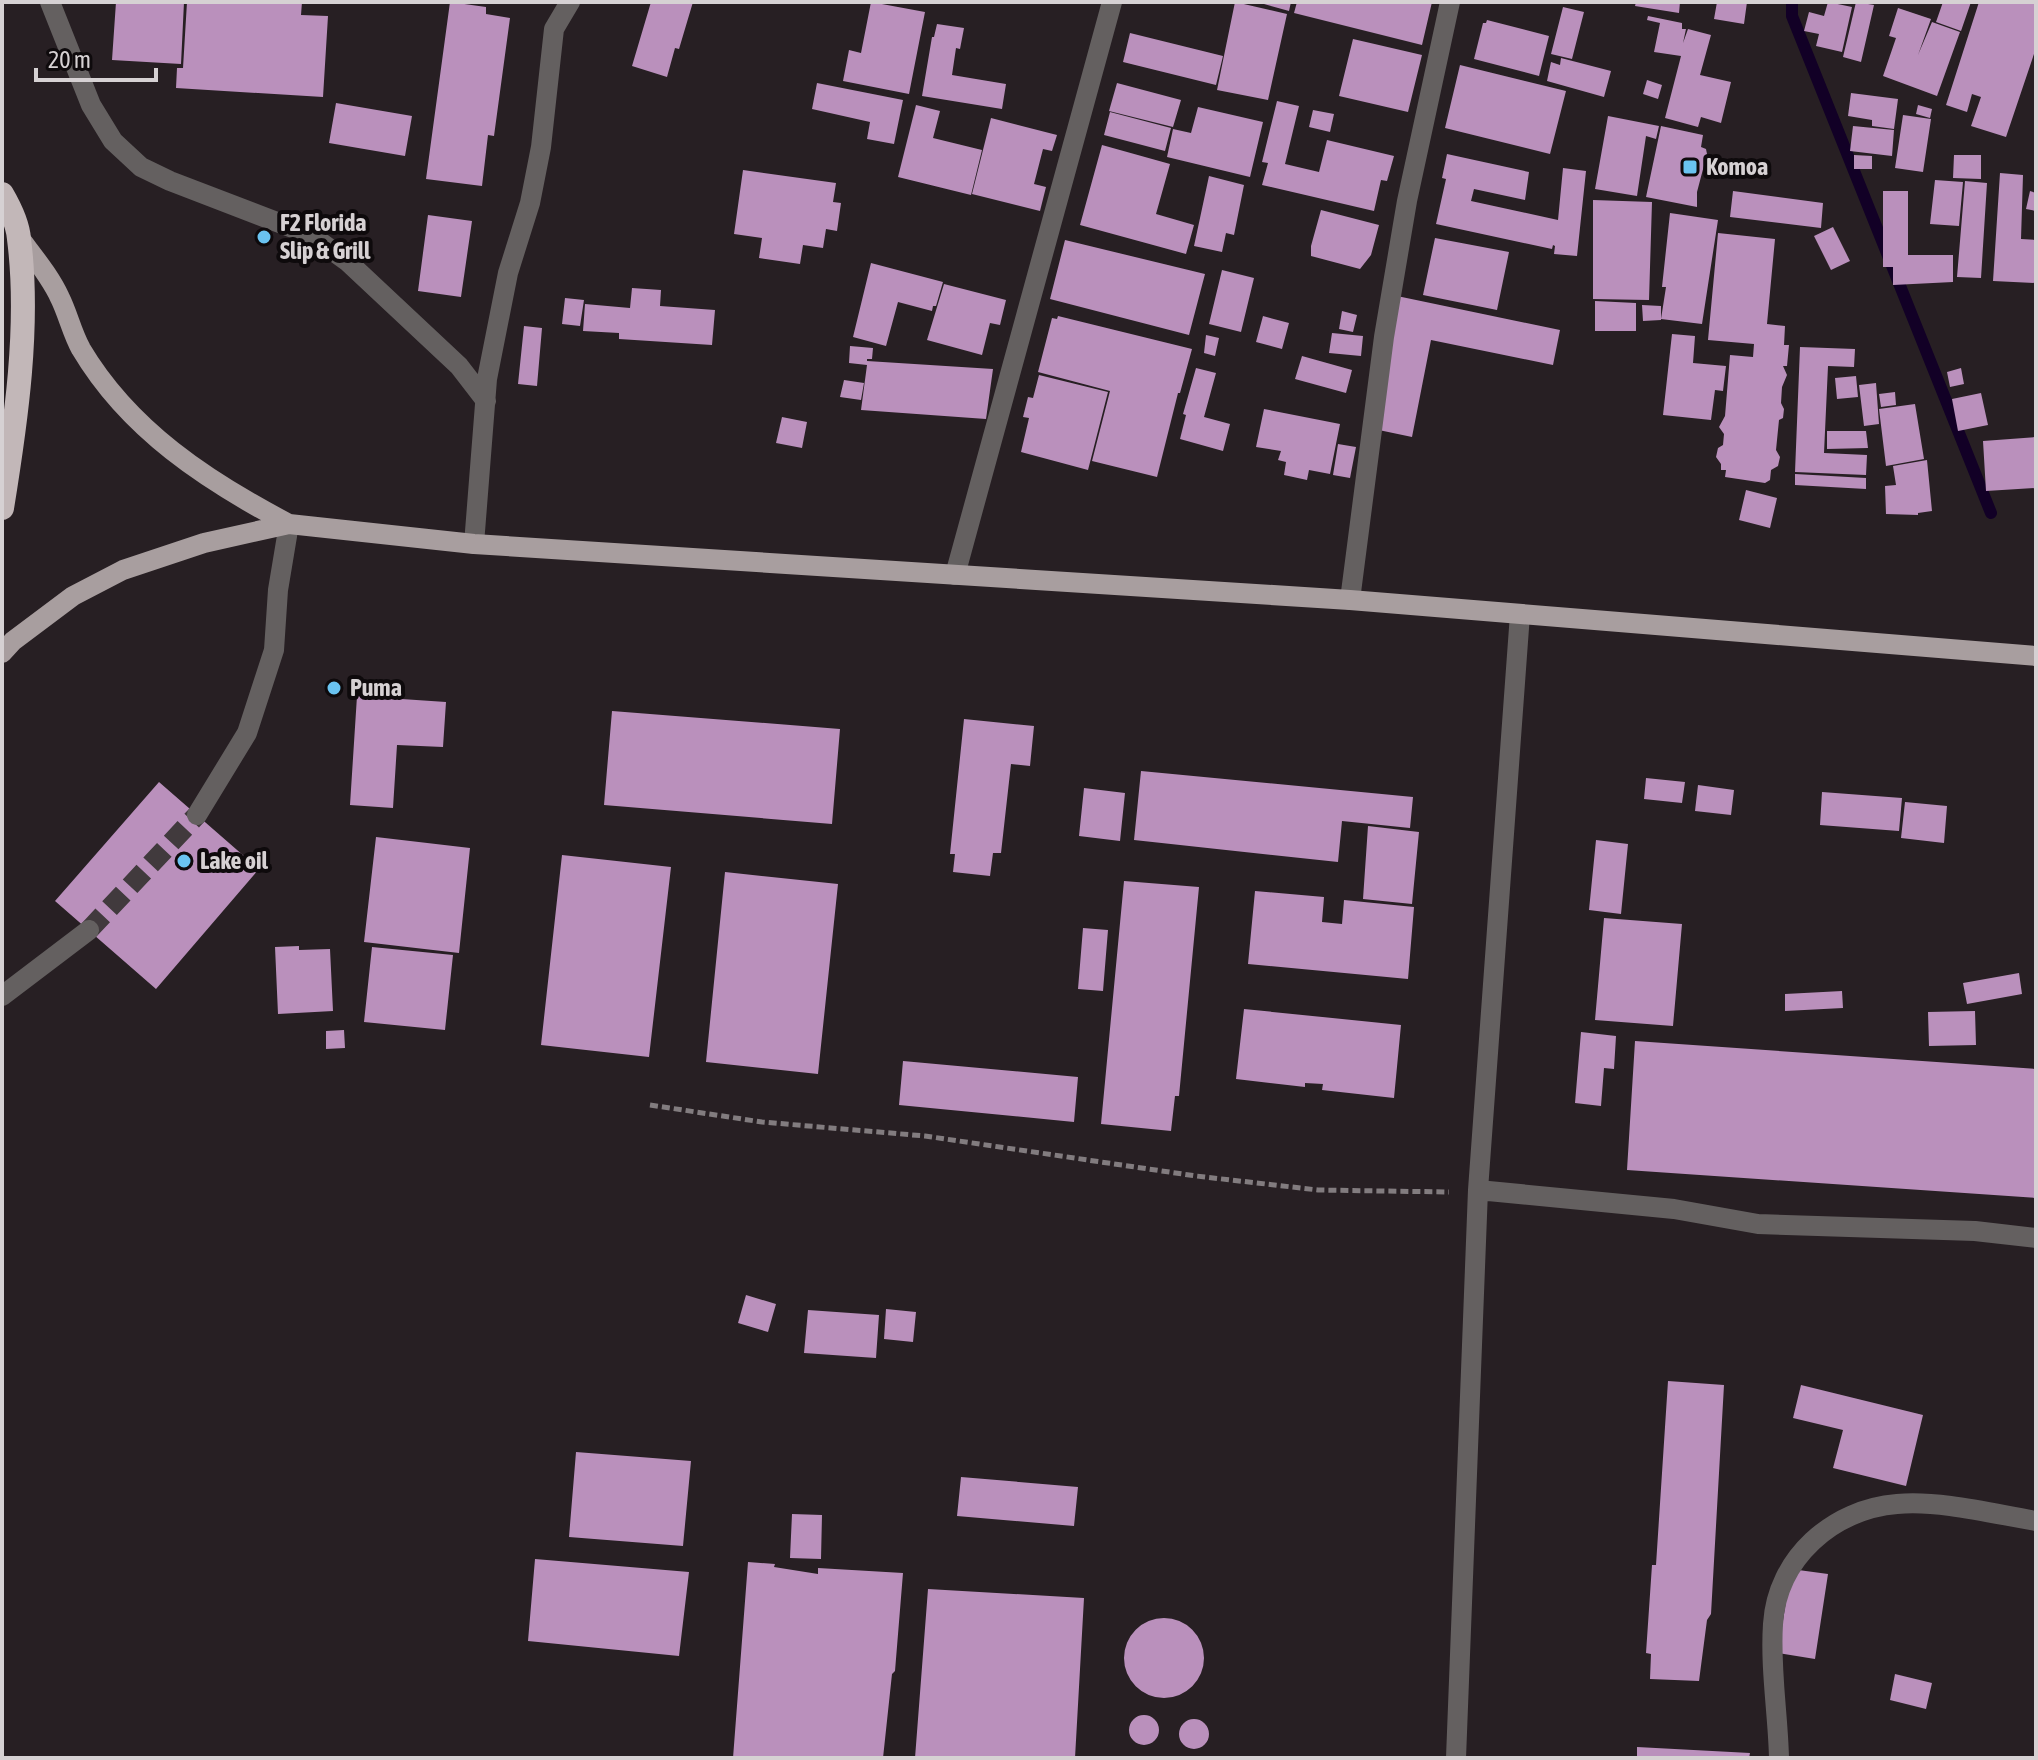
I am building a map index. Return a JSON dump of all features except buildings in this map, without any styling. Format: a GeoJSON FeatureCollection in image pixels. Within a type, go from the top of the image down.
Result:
{"type":"FeatureCollection","features":[{"type":"Feature","properties":{"kind":"highway"},"geometry":{"type":"LineString","coordinates":[[2,508],[14,432],[22,312],[19,237],[3,194]]}},
{"type":"Feature","properties":{"kind":"main road"},"geometry":{"type":"LineString","coordinates":[[19,237],[60,296],[79,347],[110,392],[153,436],[199,473],[289,524]]}},
{"type":"Feature","properties":{"kind":"main road"},"geometry":{"type":"LineString","coordinates":[[2,653],[13,641],[73,596],[123,570],[204,543],[289,524],[474,544],[1350,600],[2036,656]]}},
{"type":"Feature","properties":{"kind":"street"},"geometry":{"type":"LineString","coordinates":[[50,2],[91,105],[113,141],[141,167],[311,235],[348,262],[459,366],[486,401]]}},
{"type":"Feature","properties":{"kind":"street"},"geometry":{"type":"LineString","coordinates":[[474,544],[487,379],[508,273],[530,203],[541,147],[554,29],[570,2]]}},
{"type":"Feature","properties":{"kind":"street"},"geometry":{"type":"LineString","coordinates":[[955,575],[1112,2]]}},
{"type":"Feature","properties":{"kind":"street"},"geometry":{"type":"LineString","coordinates":[[1350,600],[1384,337],[1407,201],[1450,2]]}},
{"type":"Feature","properties":{"kind":"street"},"geometry":{"type":"LineString","coordinates":[[197,815],[247,733],[274,650],[278,590],[289,524]]}},
{"type":"Feature","properties":{"kind":"street"},"geometry":{"type":"LineString","coordinates":[[1456,1758],[1478,1190],[1520,614]]}},
{"type":"Feature","properties":{"kind":"street"},"geometry":{"type":"LineString","coordinates":[[2,996],[89,930]]}},
{"type":"Feature","properties":{"kind":"street"},"geometry":{"type":"LineString","coordinates":[[1478,1190],[1674,1209],[1758,1224],[1975,1231],[2036,1238]]}},
{"type":"Feature","properties":{"kind":"street"},"geometry":{"type":"LineString","coordinates":[[1779,1758],[1773,1622],[1786,1576],[1807,1544],[1852,1515],[1899,1503],[2036,1521]]}},
{"type":"Feature","properties":{"kind":"path"},"geometry":{"type":"LineString","coordinates":[[650,1105],[762,1122],[925,1136],[1196,1176],[1318,1190],[1415,1193],[1478,1190]]}},
{"type":"Feature","properties":{"kind":"waterway"},"geometry":{"type":"LineString","coordinates":[[1792,2],[1792,16],[1991,513]]}},
{"type":"Feature","properties":{"kind":"tunnel"},"geometry":{"type":"LineString","coordinates":[[89,930],[197,815]]}},
{"type":"Feature","properties":{"kind":"place","name":"Komoa"},"geometry":{"type":"Point","coordinates":[1690,167]}},
{"type":"Feature","properties":{"kind":"place","name":"F2 Florida Slip & Grill"},"geometry":{"type":"Point","coordinates":[264,237]}},
{"type":"Feature","properties":{"kind":"place","name":"Puma"},"geometry":{"type":"Point","coordinates":[334,688]}},
{"type":"Feature","properties":{"kind":"place","name":"Lake oil"},"geometry":{"type":"Point","coordinates":[184,861]}}]}
